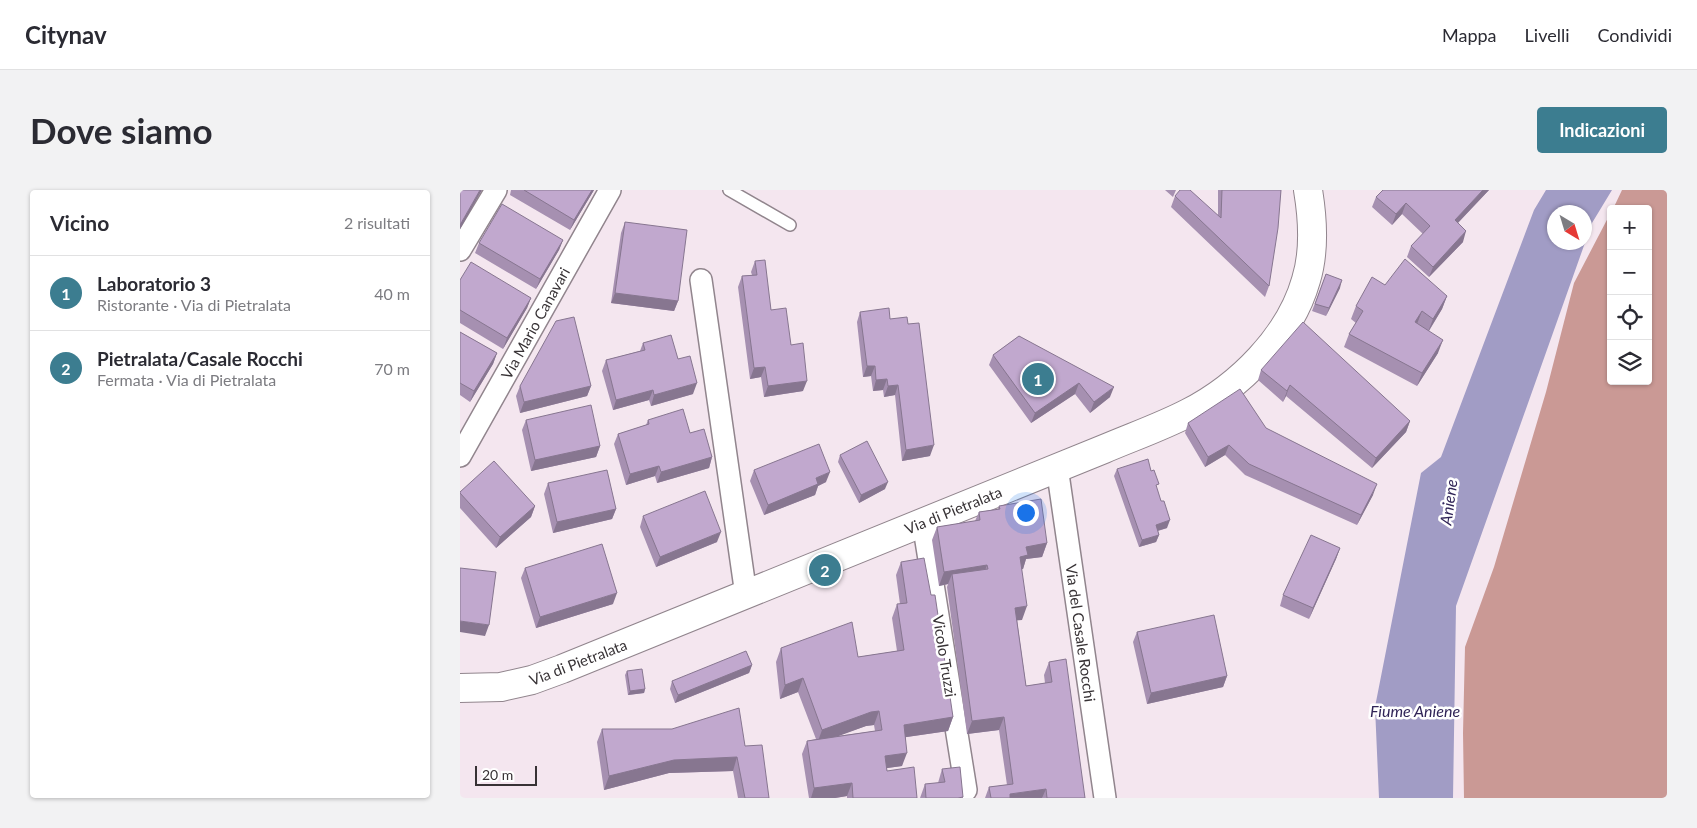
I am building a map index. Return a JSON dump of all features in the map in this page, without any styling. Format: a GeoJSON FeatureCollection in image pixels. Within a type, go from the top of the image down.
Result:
{"type":"FeatureCollection","features":[{"type":"Feature","properties":{"kind":"street"},"geometry":{"type":"LineString","coordinates":[[460,250],[496,190]]}},
{"type":"Feature","properties":{"kind":"street","name":"Via Mario Canavari"},"geometry":{"type":"LineString","coordinates":[[460,456],[610,190]]}},
{"type":"Feature","properties":{"kind":"street","name":"Via di Pietralata"},"geometry":{"type":"LineString","coordinates":[[460,688],[501,687],[532,680],[746,595],[1057,467],[1189,412],[1213,398],[1233,383],[1261,356],[1290,317],[1302,293],[1307,278],[1312,247],[1308,190]]}},
{"type":"Feature","properties":{"kind":"street"},"geometry":{"type":"LineString","coordinates":[[701,280],[746,595]]}},
{"type":"Feature","properties":{"kind":"street","name":"Via del Casale Rocchi"},"geometry":{"type":"LineString","coordinates":[[1057,467],[1105,798]]}},
{"type":"Feature","properties":{"kind":"street","name":"Vicolo Truzzi"},"geometry":{"type":"LineString","coordinates":[[923,522],[966,790]]}},
{"type":"Feature","properties":{"kind":"lane"},"geometry":{"type":"LineString","coordinates":[[730,190],[790,225]]}},
{"type":"Feature","properties":{"kind":"shaded area"},"geometry":{"type":"Polygon","coordinates":[[[1622,190],[1667,190],[1667,798],[1464,798],[1465,647],[1494,567],[1546,392],[1574,283],[1607,220],[1607,385],[1652,385],[1652,205],[1615,205],[1622,190]]]}},
{"type":"Feature","properties":{"kind":"water","name":"Fiume Aniene"},"geometry":{"type":"Polygon","coordinates":[[[1546,190],[1612,190],[1592,223],[1592,205],[1547,205],[1547,250],[1582,250],[1456,606],[1453,798],[1379,798],[1375,707],[1421,473],[1441,457],[1534,210],[1546,190]]]}},
{"type":"Feature","properties":{"kind":"building"},"geometry":{"type":"Polygon","coordinates":[[[460,190],[480,190],[460,225],[460,190]]]}},
{"type":"Feature","properties":{"kind":"building"},"geometry":{"type":"Polygon","coordinates":[[[524,190],[592,190],[574,220],[524,190]]]}},
{"type":"Feature","properties":{"kind":"building"},"geometry":{"type":"Polygon","coordinates":[[[1180,190],[1190,190],[1221,218],[1222,190],[1281,190],[1278,228],[1269,286],[1175,196],[1180,190]]]}},
{"type":"Feature","properties":{"kind":"building"},"geometry":{"type":"Polygon","coordinates":[[[1383,190],[1483,190],[1455,220],[1466,231],[1433,267],[1411,246],[1430,226],[1406,203],[1396,214],[1376,197],[1383,190]]]}},
{"type":"Feature","properties":{"kind":"building"},"geometry":{"type":"Polygon","coordinates":[[[502,204],[563,240],[540,279],[479,243],[502,204]]]}},
{"type":"Feature","properties":{"kind":"building"},"geometry":{"type":"Polygon","coordinates":[[[625,222],[687,230],[678,301],[615,293],[625,222]]]}},
{"type":"Feature","properties":{"kind":"building"},"geometry":{"type":"Polygon","coordinates":[[[1405,259],[1447,296],[1433,319],[1422,311],[1415,322],[1443,340],[1422,373],[1349,334],[1363,311],[1356,306],[1372,277],[1385,285],[1405,259]]]}},
{"type":"Feature","properties":{"kind":"building"},"geometry":{"type":"Polygon","coordinates":[[[765,260],[771,310],[786,308],[791,345],[803,343],[807,381],[768,386],[765,367],[754,368],[742,276],[757,275],[755,261],[765,260]]]}},
{"type":"Feature","properties":{"kind":"building"},"geometry":{"type":"Polygon","coordinates":[[[471,262],[531,298],[507,338],[460,310],[460,280],[471,262]]]}},
{"type":"Feature","properties":{"kind":"building"},"geometry":{"type":"Polygon","coordinates":[[[1326,274],[1342,280],[1329,308],[1315,304],[1326,274]]]}},
{"type":"Feature","properties":{"kind":"building"},"geometry":{"type":"Polygon","coordinates":[[[889,308],[890,319],[907,317],[908,324],[919,323],[934,445],[906,450],[898,385],[888,386],[887,379],[876,380],[875,366],[867,366],[860,312],[889,308]]]}},
{"type":"Feature","properties":{"kind":"building"},"geometry":{"type":"Polygon","coordinates":[[[574,317],[591,386],[524,402],[520,386],[556,321],[574,317]]]}},
{"type":"Feature","properties":{"kind":"building"},"geometry":{"type":"Polygon","coordinates":[[[1303,322],[1410,421],[1376,458],[1290,385],[1287,391],[1261,370],[1303,322]]]}},
{"type":"Feature","properties":{"kind":"building"},"geometry":{"type":"Polygon","coordinates":[[[460,332],[497,353],[474,391],[460,383],[460,332]]]}},
{"type":"Feature","properties":{"kind":"building"},"geometry":{"type":"Polygon","coordinates":[[[671,335],[678,359],[690,356],[697,383],[654,395],[653,390],[616,400],[606,360],[645,350],[643,343],[671,335]]]}},
{"type":"Feature","properties":{"kind":"building"},"geometry":{"type":"Polygon","coordinates":[[[1019,336],[1114,387],[1094,402],[1079,383],[1035,413],[993,355],[1019,336]]]}},
{"type":"Feature","properties":{"kind":"building"},"geometry":{"type":"Polygon","coordinates":[[[1240,389],[1266,428],[1377,484],[1361,515],[1249,464],[1229,445],[1208,457],[1188,423],[1240,389]]]}},
{"type":"Feature","properties":{"kind":"building"},"geometry":{"type":"Polygon","coordinates":[[[591,405],[600,446],[535,460],[526,420],[591,405]]]}},
{"type":"Feature","properties":{"kind":"building"},"geometry":{"type":"Polygon","coordinates":[[[683,409],[690,433],[704,429],[712,457],[661,472],[659,466],[630,474],[618,434],[649,424],[648,420],[683,409]]]}},
{"type":"Feature","properties":{"kind":"building"},"geometry":{"type":"Polygon","coordinates":[[[867,441],[888,482],[861,495],[840,455],[867,441]]]}},
{"type":"Feature","properties":{"kind":"building"},"geometry":{"type":"Polygon","coordinates":[[[819,444],[830,472],[816,478],[818,484],[768,505],[754,470],[819,444]]]}},
{"type":"Feature","properties":{"kind":"building"},"geometry":{"type":"Polygon","coordinates":[[[1148,459],[1151,471],[1154,470],[1159,484],[1156,485],[1161,501],[1164,501],[1170,520],[1156,525],[1159,535],[1142,540],[1117,469],[1148,459]]]}},
{"type":"Feature","properties":{"kind":"building"},"geometry":{"type":"Polygon","coordinates":[[[494,461],[535,506],[500,537],[460,493],[494,461]]]}},
{"type":"Feature","properties":{"kind":"building"},"geometry":{"type":"Polygon","coordinates":[[[607,470],[616,509],[557,522],[548,483],[607,470]]]}},
{"type":"Feature","properties":{"kind":"building"},"geometry":{"type":"Polygon","coordinates":[[[705,491],[721,532],[660,557],[643,516],[705,491]]]}},
{"type":"Feature","properties":{"kind":"building"},"geometry":{"type":"Polygon","coordinates":[[[1041,499],[1047,543],[1026,547],[1028,555],[1020,557],[1027,606],[1015,608],[1026,686],[1052,682],[1049,662],[1066,659],[1085,798],[1047,798],[1046,789],[1010,794],[1010,798],[991,798],[989,787],[1013,784],[1004,717],[972,721],[952,574],[988,569],[987,565],[944,572],[937,527],[980,520],[979,512],[1000,509],[999,506],[1041,499]]]}},
{"type":"Feature","properties":{"kind":"building"},"geometry":{"type":"Polygon","coordinates":[[[1311,535],[1340,548],[1313,608],[1283,595],[1311,535]]]}},
{"type":"Feature","properties":{"kind":"building"},"geometry":{"type":"Polygon","coordinates":[[[602,544],[617,593],[540,617],[525,568],[602,544]]]}},
{"type":"Feature","properties":{"kind":"building"},"geometry":{"type":"Polygon","coordinates":[[[924,558],[931,595],[935,595],[953,717],[904,725],[907,753],[885,756],[887,771],[914,767],[917,798],[853,798],[852,783],[814,788],[807,741],[882,730],[879,711],[871,712],[822,730],[803,678],[785,685],[781,648],[852,622],[858,657],[904,650],[897,604],[907,603],[901,562],[924,558]]]}},
{"type":"Feature","properties":{"kind":"building"},"geometry":{"type":"Polygon","coordinates":[[[460,568],[496,572],[489,625],[460,621],[460,568]]]}},
{"type":"Feature","properties":{"kind":"building"},"geometry":{"type":"Polygon","coordinates":[[[1214,615],[1227,676],[1151,693],[1137,632],[1214,615]]]}},
{"type":"Feature","properties":{"kind":"building"},"geometry":{"type":"Polygon","coordinates":[[[746,651],[752,665],[678,695],[672,681],[746,651]]]}},
{"type":"Feature","properties":{"kind":"building"},"geometry":{"type":"Polygon","coordinates":[[[642,669],[645,689],[630,691],[627,671],[642,669]]]}},
{"type":"Feature","properties":{"kind":"building"},"geometry":{"type":"Polygon","coordinates":[[[739,708],[745,746],[762,745],[769,798],[745,798],[737,757],[674,760],[609,776],[602,729],[672,729],[739,708]]]}},
{"type":"Feature","properties":{"kind":"building"},"geometry":{"type":"Polygon","coordinates":[[[960,767],[963,797],[926,798],[925,784],[945,782],[942,769],[960,767]]]}},
{"type":"Feature","properties":{"kind":"place","name":"Laboratorio 3"},"geometry":{"type":"Point","coordinates":[1038,379]}},
{"type":"Feature","properties":{"kind":"place","name":"Pietralata/Casale Rocchi"},"geometry":{"type":"Point","coordinates":[825,570]}},
{"type":"Feature","properties":{"kind":"water label","name":"Aniene"},"geometry":{"type":"Point","coordinates":[1448,502]}}]}
